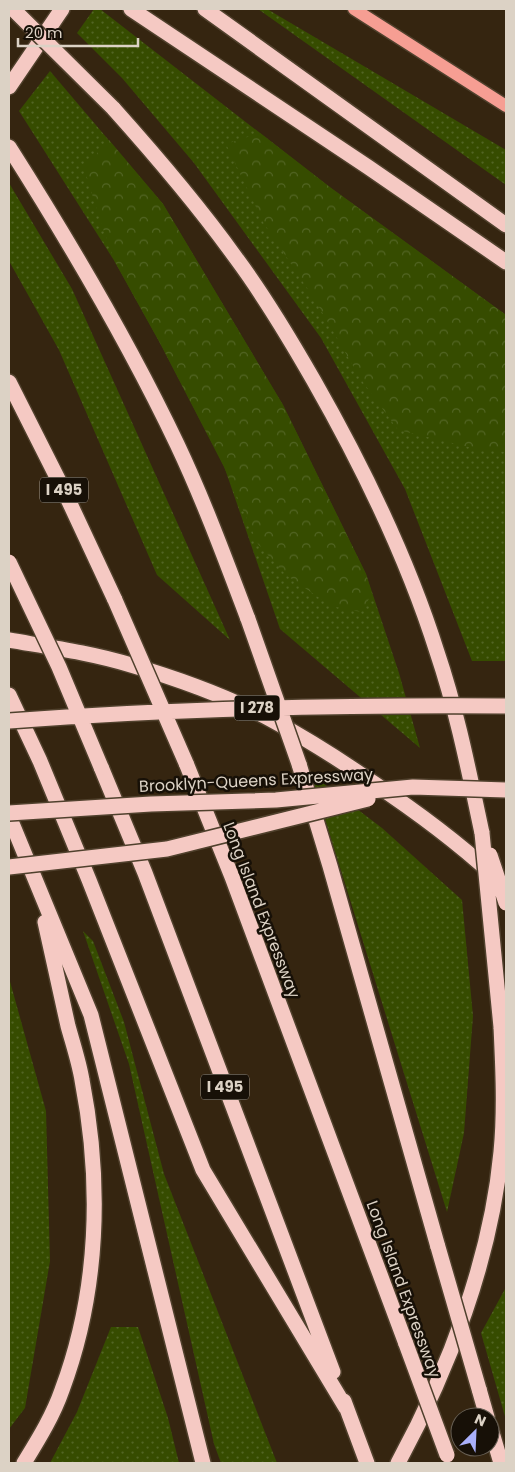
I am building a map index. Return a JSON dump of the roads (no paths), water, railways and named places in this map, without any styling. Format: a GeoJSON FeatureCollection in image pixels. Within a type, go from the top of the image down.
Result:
{"type":"FeatureCollection","features":[{"type":"Feature","properties":{"kind":"highway"},"geometry":{"type":"LineString","coordinates":[[13,9],[113,108],[160,160],[237,258],[275,316],[344,433],[378,503],[409,574],[438,652],[463,741],[482,833],[501,1027],[503,1090],[501,1153],[487,1240],[475,1281],[454,1342],[434,1390],[398,1463]]}},
{"type":"Feature","properties":{"kind":"highway"},"geometry":{"type":"LineString","coordinates":[[9,87],[62,9]]}},
{"type":"Feature","properties":{"kind":"highway"},"geometry":{"type":"LineString","coordinates":[[131,9],[368,167],[506,262]]}},
{"type":"Feature","properties":{"kind":"highway"},"geometry":{"type":"LineString","coordinates":[[205,9],[506,225]]}},
{"type":"Feature","properties":{"kind":"highway"},"geometry":{"type":"LineString","coordinates":[[9,148],[56,222],[122,336],[177,445],[214,530],[248,619],[299,764],[333,875],[484,1407]]}},
{"type":"Feature","properties":{"kind":"highway","name":"Long Island Expressway"},"geometry":{"type":"LineString","coordinates":[[9,382],[66,495],[186,763],[232,877],[448,1459]]}},
{"type":"Feature","properties":{"kind":"highway","name":"I 495"},"geometry":{"type":"LineString","coordinates":[[9,562],[59,667],[145,873],[366,1463]]}},
{"type":"Feature","properties":{"kind":"highway"},"geometry":{"type":"LineString","coordinates":[[9,640],[130,664],[204,690],[272,720],[334,757],[404,803],[472,855],[506,887]]}},
{"type":"Feature","properties":{"kind":"highway"},"geometry":{"type":"LineString","coordinates":[[9,695],[40,761],[203,1170],[346,1408]]}},
{"type":"Feature","properties":{"kind":"highway","name":"I 278"},"geometry":{"type":"LineString","coordinates":[[9,721],[213,709],[506,706]]}},
{"type":"Feature","properties":{"kind":"highway"},"geometry":{"type":"LineString","coordinates":[[9,867],[167,849],[413,787]]}},
{"type":"Feature","properties":{"kind":"highway","name":"Brooklyn-Queens Expressway"},"geometry":{"type":"LineString","coordinates":[[9,815],[151,804],[276,800],[413,787],[506,790]]}},
{"type":"Feature","properties":{"kind":"highway"},"geometry":{"type":"LineString","coordinates":[[9,815],[92,1015],[203,1463]]}},
{"type":"Feature","properties":{"kind":"highway"},"geometry":{"type":"LineString","coordinates":[[482,833],[506,904]]}},
{"type":"Feature","properties":{"kind":"highway"},"geometry":{"type":"LineString","coordinates":[[24,1463],[62,1391],[75,1348],[86,1307],[94,1224],[94,1175],[82,1080],[36,882]]}},
{"type":"Feature","properties":{"kind":"main road"},"geometry":{"type":"LineString","coordinates":[[354,9],[506,106]]}}]}
